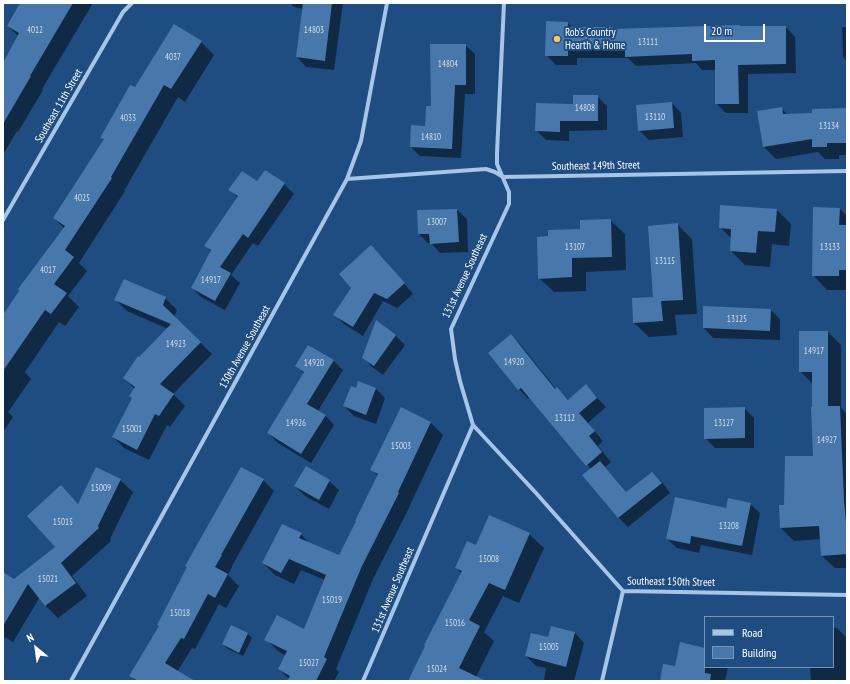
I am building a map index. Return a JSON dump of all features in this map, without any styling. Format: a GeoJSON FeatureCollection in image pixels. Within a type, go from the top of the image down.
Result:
{"type":"FeatureCollection","features":[{"type":"Feature","properties":{"kind":"street","name":"Southeast 11th Street"},"geometry":{"type":"LineString","coordinates":[[3,220],[123,12],[132,3]]}},
{"type":"Feature","properties":{"kind":"street","name":"130th Avenue Southeast"},"geometry":{"type":"LineString","coordinates":[[70,681],[348,179],[361,141],[387,3]]}},
{"type":"Feature","properties":{"kind":"street","name":"131st Avenue Southeast"},"geometry":{"type":"LineString","coordinates":[[363,681],[473,425],[460,381],[451,329],[509,204],[509,192],[497,164],[504,3]]}},
{"type":"Feature","properties":{"kind":"street","name":"Southeast 149th Street"},"geometry":{"type":"LineString","coordinates":[[348,179],[486,169],[503,177],[847,171]]}},
{"type":"Feature","properties":{"kind":"street","name":"Southeast 150th Street"},"geometry":{"type":"LineString","coordinates":[[473,425],[536,493],[622,591],[847,595]]}},
{"type":"Feature","properties":{"kind":"street"},"geometry":{"type":"LineString","coordinates":[[602,681],[622,591]]}},
{"type":"Feature","properties":{"kind":"building"},"geometry":{"type":"Polygon","coordinates":[[[20,3],[73,3],[3,124],[3,63],[19,33],[7,26],[20,3]]]}},
{"type":"Feature","properties":{"kind":"building"},"geometry":{"type":"Polygon","coordinates":[[[303,3],[332,3],[325,61],[296,57],[303,3]]]}},
{"type":"Feature","properties":{"kind":"building"},"geometry":{"type":"Polygon","coordinates":[[[546,21],[568,22],[568,27],[612,27],[612,29],[740,25],[786,26],[786,64],[738,65],[739,104],[715,104],[715,60],[692,61],[692,54],[625,57],[625,49],[568,49],[568,56],[545,56],[546,21]]]}},
{"type":"Feature","properties":{"kind":"building"},"geometry":{"type":"Polygon","coordinates":[[[174,24],[202,41],[171,89],[164,85],[111,177],[112,178],[65,250],[74,257],[54,284],[67,293],[51,314],[45,310],[3,371],[3,315],[19,291],[18,289],[65,226],[53,218],[104,139],[100,138],[130,85],[135,87],[174,24]]]}},
{"type":"Feature","properties":{"kind":"building"},"geometry":{"type":"Polygon","coordinates":[[[430,44],[466,44],[466,85],[455,85],[452,149],[410,147],[411,125],[425,126],[426,106],[431,106],[430,44]]]}},
{"type":"Feature","properties":{"kind":"building"},"geometry":{"type":"Polygon","coordinates":[[[573,95],[598,95],[598,121],[560,121],[560,132],[535,131],[536,103],[573,104],[573,95]]]}},
{"type":"Feature","properties":{"kind":"building"},"geometry":{"type":"Polygon","coordinates":[[[672,102],[674,128],[638,131],[636,105],[672,102]]]}},
{"type":"Feature","properties":{"kind":"building"},"geometry":{"type":"Polygon","coordinates":[[[782,107],[783,114],[812,113],[812,109],[847,108],[847,143],[827,143],[827,147],[812,147],[812,139],[763,147],[757,111],[782,107]]]}},
{"type":"Feature","properties":{"kind":"building"},"geometry":{"type":"Polygon","coordinates":[[[265,170],[285,183],[248,238],[243,234],[220,267],[231,273],[215,301],[191,288],[211,250],[204,246],[238,196],[228,190],[242,171],[257,181],[265,170]]]}},
{"type":"Feature","properties":{"kind":"building"},"geometry":{"type":"Polygon","coordinates":[[[720,205],[777,209],[775,232],[758,231],[756,253],[730,251],[731,229],[719,228],[720,205]]]}},
{"type":"Feature","properties":{"kind":"building"},"geometry":{"type":"Polygon","coordinates":[[[813,207],[840,208],[839,225],[847,225],[847,270],[839,270],[839,276],[812,276],[813,207]]]}},
{"type":"Feature","properties":{"kind":"building"},"geometry":{"type":"Polygon","coordinates":[[[457,209],[459,242],[430,244],[429,234],[418,234],[417,210],[457,209]]]}},
{"type":"Feature","properties":{"kind":"building"},"geometry":{"type":"Polygon","coordinates":[[[611,219],[612,257],[572,258],[572,277],[538,279],[537,237],[548,236],[548,230],[580,229],[580,220],[611,219]]]}},
{"type":"Feature","properties":{"kind":"building"},"geometry":{"type":"Polygon","coordinates":[[[678,223],[683,300],[661,301],[663,321],[633,323],[632,298],[653,297],[648,226],[678,223]]]}},
{"type":"Feature","properties":{"kind":"building"},"geometry":{"type":"Polygon","coordinates":[[[371,245],[405,283],[387,299],[374,293],[353,327],[333,315],[351,288],[339,274],[371,245]]]}},
{"type":"Feature","properties":{"kind":"building"},"geometry":{"type":"Polygon","coordinates":[[[124,279],[166,297],[163,305],[201,342],[160,384],[174,394],[159,416],[155,414],[137,450],[112,437],[132,398],[129,396],[135,387],[123,378],[138,356],[139,357],[171,324],[114,300],[124,279]]]}},
{"type":"Feature","properties":{"kind":"building"},"geometry":{"type":"Polygon","coordinates":[[[703,306],[771,309],[770,331],[703,328],[703,306]]]}},
{"type":"Feature","properties":{"kind":"building"},"geometry":{"type":"Polygon","coordinates":[[[376,320],[396,335],[374,366],[362,358],[376,320]]]}},
{"type":"Feature","properties":{"kind":"building"},"geometry":{"type":"Polygon","coordinates":[[[799,331],[828,331],[828,406],[840,406],[847,554],[821,556],[819,526],[780,528],[779,505],[784,505],[785,456],[813,456],[811,407],[812,372],[799,372],[799,331]]]}},
{"type":"Feature","properties":{"kind":"building"},"geometry":{"type":"Polygon","coordinates":[[[511,334],[555,389],[557,387],[568,400],[586,384],[597,398],[579,413],[595,431],[589,436],[602,452],[586,466],[521,388],[518,390],[488,353],[511,334]]]}},
{"type":"Feature","properties":{"kind":"building"},"geometry":{"type":"Polygon","coordinates":[[[308,345],[334,360],[307,404],[326,415],[301,454],[267,433],[304,372],[295,366],[308,345]]]}},
{"type":"Feature","properties":{"kind":"building"},"geometry":{"type":"Polygon","coordinates":[[[358,381],[376,388],[366,415],[343,406],[351,386],[356,388],[358,381]]]}},
{"type":"Feature","properties":{"kind":"building"},"geometry":{"type":"Polygon","coordinates":[[[401,407],[431,422],[398,492],[399,493],[362,566],[324,657],[327,659],[316,681],[287,681],[290,676],[278,669],[287,651],[264,640],[277,615],[304,629],[326,575],[289,559],[281,573],[262,563],[282,524],[302,533],[299,538],[339,555],[378,474],[370,470],[401,407]]]}},
{"type":"Feature","properties":{"kind":"building"},"geometry":{"type":"Polygon","coordinates":[[[745,407],[745,438],[704,439],[704,408],[745,407]]]}},
{"type":"Feature","properties":{"kind":"building"},"geometry":{"type":"Polygon","coordinates":[[[600,461],[626,492],[652,472],[662,483],[618,518],[582,475],[600,461]]]}},
{"type":"Feature","properties":{"kind":"building"},"geometry":{"type":"Polygon","coordinates":[[[306,466],[330,480],[319,500],[294,486],[306,466]]]}},
{"type":"Feature","properties":{"kind":"building"},"geometry":{"type":"Polygon","coordinates":[[[96,467],[121,479],[98,526],[99,528],[61,563],[76,583],[45,606],[28,584],[3,626],[3,572],[14,579],[55,547],[27,516],[61,485],[78,504],[96,467]]]}},
{"type":"Feature","properties":{"kind":"building"},"geometry":{"type":"Polygon","coordinates":[[[241,467],[264,479],[215,567],[228,574],[215,598],[208,594],[184,639],[181,638],[165,663],[195,681],[138,681],[129,676],[159,626],[157,625],[187,567],[185,566],[241,467]]]}},
{"type":"Feature","properties":{"kind":"building"},"geometry":{"type":"Polygon","coordinates":[[[675,497],[726,508],[728,498],[751,503],[742,546],[691,536],[690,544],[666,539],[675,497]]]}},
{"type":"Feature","properties":{"kind":"building"},"geometry":{"type":"Polygon","coordinates":[[[489,515],[530,533],[505,590],[489,583],[469,620],[480,626],[459,668],[486,681],[408,681],[425,646],[424,645],[462,571],[455,568],[467,541],[476,545],[489,515]]]}},
{"type":"Feature","properties":{"kind":"building"},"geometry":{"type":"Polygon","coordinates":[[[231,625],[248,633],[239,653],[222,644],[231,625]]]}},
{"type":"Feature","properties":{"kind":"building"},"geometry":{"type":"Polygon","coordinates":[[[551,626],[575,632],[566,667],[525,656],[531,633],[548,637],[551,626]]]}},
{"type":"Feature","properties":{"kind":"building"},"geometry":{"type":"Polygon","coordinates":[[[680,642],[704,648],[704,668],[705,673],[711,674],[710,681],[660,681],[663,664],[675,666],[680,642]]]}},
{"type":"Feature","properties":{"kind":"place","name":"Rob's Country Hearth & Home"},"geometry":{"type":"Point","coordinates":[557,39]}}]}
